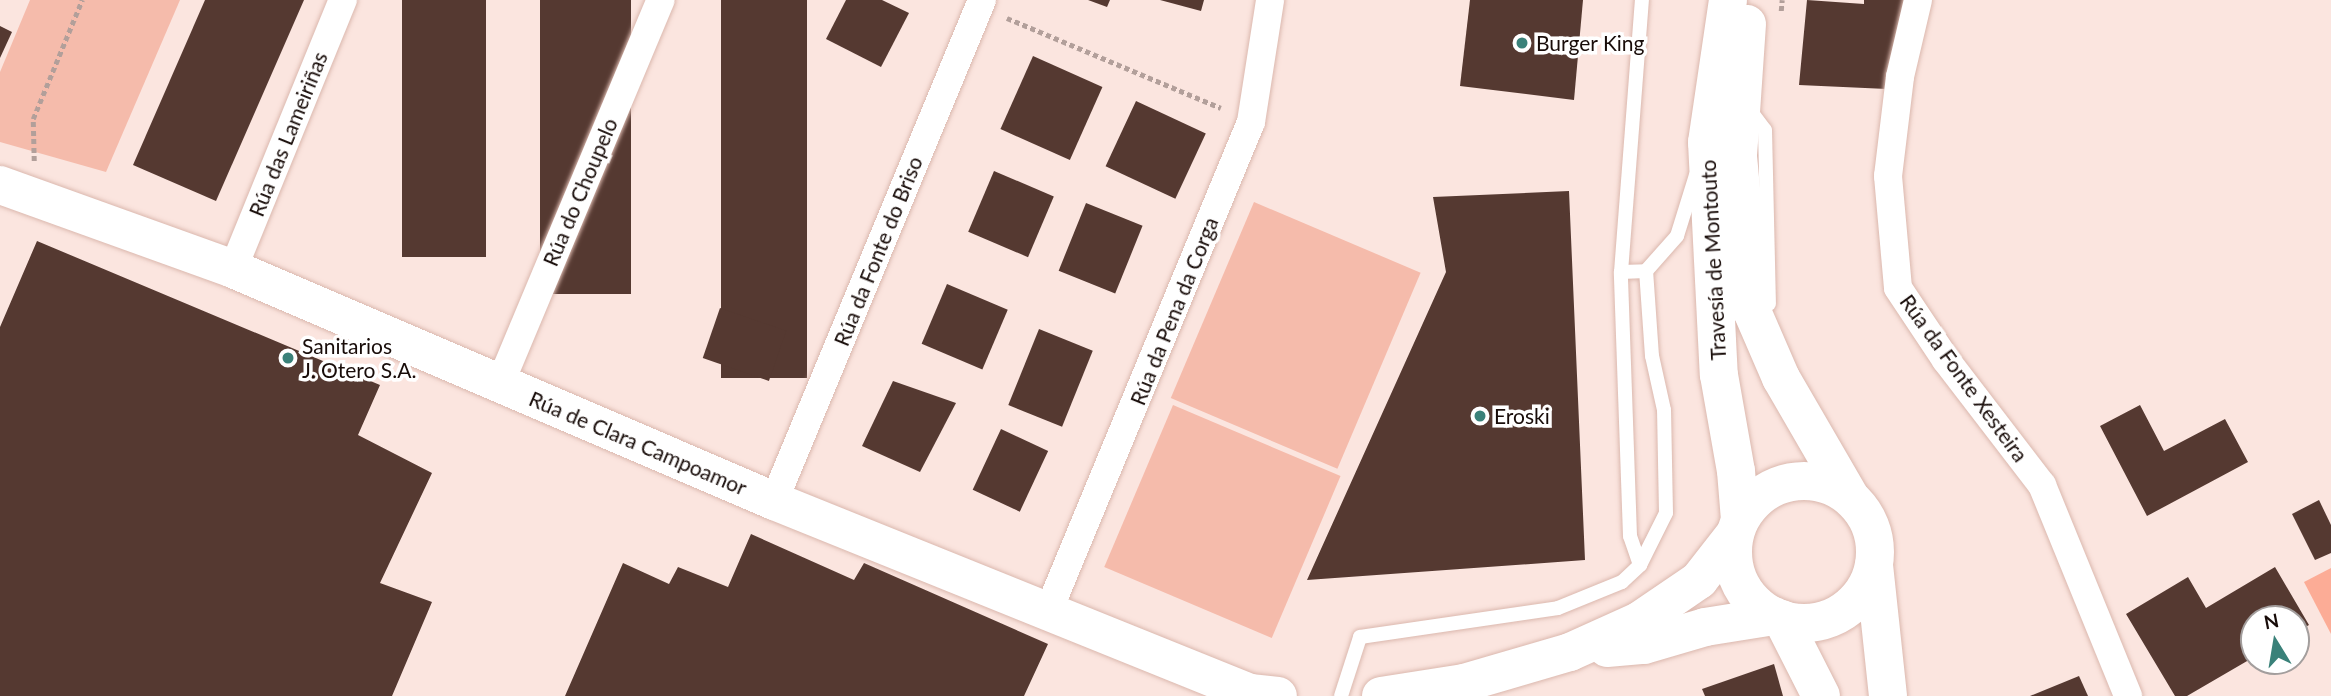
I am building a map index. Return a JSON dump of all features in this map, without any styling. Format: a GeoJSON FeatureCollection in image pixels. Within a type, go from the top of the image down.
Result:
{"type":"FeatureCollection","features":[{"type":"Feature","properties":{"kind":"street","name":"Rúa das Lameiriñas"},"geometry":{"type":"LineString","coordinates":[[233,269],[343,0]]}},
{"type":"Feature","properties":{"kind":"street","name":"Rúa do Choupelo"},"geometry":{"type":"LineString","coordinates":[[500,384],[661,0]]}},
{"type":"Feature","properties":{"kind":"street","name":"Rúa da Pena da Corga"},"geometry":{"type":"LineString","coordinates":[[1048,612],[1251,122],[1270,0]]}},
{"type":"Feature","properties":{"kind":"street","name":"Travesía de Montouto"},"geometry":{"type":"LineString","coordinates":[[1728,0],[1707,142],[1719,375],[1736,471],[1735,563],[1745,591],[1757,606],[1778,618],[1802,623],[1822,620],[1840,613],[1862,592],[1874,565]]}},
{"type":"Feature","properties":{"kind":"street","name":"Travesía de Montouto"},"geometry":{"type":"LineString","coordinates":[[1748,0],[1738,156],[1752,311],[1769,354],[1850,497],[1863,511],[1872,528],[1876,546],[1874,565],[1888,696]]}},
{"type":"Feature","properties":{"kind":"street","name":"Rúa da Fonte Xesteira"},"geometry":{"type":"LineString","coordinates":[[1918,0],[1900,77],[1888,176],[1898,288],[1946,360],[2042,485],[2128,696]]}},
{"type":"Feature","properties":{"kind":"street","name":"Rúa da Fonte do Briso"},"geometry":{"type":"LineString","coordinates":[[774,501],[980,3]]}},
{"type":"Feature","properties":{"kind":"street","name":"Rúa de Clara Campoamor"},"geometry":{"type":"LineString","coordinates":[[0,185],[233,269],[774,501],[1250,693],[1278,696]]}},
{"type":"Feature","properties":{"kind":"street","name":"Travesía de Montouto"},"geometry":{"type":"LineString","coordinates":[[1737,527],[1753,503],[1770,490],[1790,482],[1811,481],[1832,486],[1850,497]]}},
{"type":"Feature","properties":{"kind":"street"},"geometry":{"type":"LineString","coordinates":[[1381,696],[1464,683],[1570,652],[1639,621],[1699,580],[1737,527]]}},
{"type":"Feature","properties":{"kind":"street","name":"Travesía de Montouto"},"geometry":{"type":"LineString","coordinates":[[1778,618],[1821,696]]}},
{"type":"Feature","properties":{"kind":"street"},"geometry":{"type":"LineString","coordinates":[[1570,652],[1644,645],[1705,627],[1778,618]]}},
{"type":"Feature","properties":{"kind":"lane"},"geometry":{"type":"LineString","coordinates":[[1640,565],[1630,536],[1621,272],[1642,0]]}},
{"type":"Feature","properties":{"kind":"lane"},"geometry":{"type":"LineString","coordinates":[[1341,696],[1360,636],[1558,608],[1622,582],[1640,565],[1666,513],[1664,410],[1651,356],[1646,271],[1677,236],[1707,142]]}},
{"type":"Feature","properties":{"kind":"lane"},"geometry":{"type":"LineString","coordinates":[[1621,272],[1646,271]]}},
{"type":"Feature","properties":{"kind":"path"},"geometry":{"type":"LineString","coordinates":[[46,201],[35,167],[33,119],[82,0]]}},
{"type":"Feature","properties":{"kind":"path"},"geometry":{"type":"LineString","coordinates":[[980,3],[1251,122]]}},
{"type":"Feature","properties":{"kind":"shaded area"},"geometry":{"type":"Polygon","coordinates":[[[30,0],[180,0],[106,172],[0,142],[0,72],[30,0]]]}},
{"type":"Feature","properties":{"kind":"shaded area"},"geometry":{"type":"Polygon","coordinates":[[[1254,202],[1421,273],[1337,469],[1171,398],[1254,202]]]}},
{"type":"Feature","properties":{"kind":"shaded area"},"geometry":{"type":"Polygon","coordinates":[[[1173,405],[1341,476],[1272,638],[1104,567],[1173,405]]]}},
{"type":"Feature","properties":{"kind":"shaded area"},"geometry":{"type":"Polygon","coordinates":[[[2331,568],[2331,634],[2304,582],[2331,568]]]}},
{"type":"Feature","properties":{"kind":"building"},"geometry":{"type":"Polygon","coordinates":[[[205,0],[304,0],[216,201],[133,165],[205,0]]]}},
{"type":"Feature","properties":{"kind":"building"},"geometry":{"type":"Polygon","coordinates":[[[402,0],[486,0],[486,257],[402,257],[402,0]]]}},
{"type":"Feature","properties":{"kind":"building"},"geometry":{"type":"Polygon","coordinates":[[[540,0],[631,0],[631,294],[540,294],[540,0]]]}},
{"type":"Feature","properties":{"kind":"building"},"geometry":{"type":"Polygon","coordinates":[[[721,0],[807,0],[807,378],[721,378],[721,0]]]}},
{"type":"Feature","properties":{"kind":"building"},"geometry":{"type":"Polygon","coordinates":[[[846,0],[882,0],[909,13],[881,67],[826,39],[846,0]]]}},
{"type":"Feature","properties":{"kind":"building"},"geometry":{"type":"Polygon","coordinates":[[[1088,0],[1110,0],[1107,7],[1088,0]]]}},
{"type":"Feature","properties":{"kind":"building"},"geometry":{"type":"Polygon","coordinates":[[[1160,0],[1204,0],[1201,11],[1160,0]]]}},
{"type":"Feature","properties":{"kind":"building","name":"Burger King"},"geometry":{"type":"Polygon","coordinates":[[[1470,0],[1583,0],[1574,100],[1460,86],[1470,0]]]}},
{"type":"Feature","properties":{"kind":"building"},"geometry":{"type":"Polygon","coordinates":[[[1807,0],[1864,4],[1864,0],[1911,0],[1887,89],[1799,85],[1807,0]]]}},
{"type":"Feature","properties":{"kind":"building"},"geometry":{"type":"Polygon","coordinates":[[[0,26],[12,32],[0,58],[0,26]]]}},
{"type":"Feature","properties":{"kind":"building"},"geometry":{"type":"Polygon","coordinates":[[[1033,56],[1102,87],[1070,160],[1000,129],[1033,56]]]}},
{"type":"Feature","properties":{"kind":"building"},"geometry":{"type":"Polygon","coordinates":[[[1136,101],[1206,134],[1175,199],[1106,166],[1136,101]]]}},
{"type":"Feature","properties":{"kind":"building"},"geometry":{"type":"Polygon","coordinates":[[[994,171],[1054,196],[1028,257],[968,232],[994,171]]]}},
{"type":"Feature","properties":{"kind":"building","name":"Eroski"},"geometry":{"type":"Polygon","coordinates":[[[1569,191],[1585,560],[1307,580],[1446,272],[1433,197],[1569,191]]]}},
{"type":"Feature","properties":{"kind":"building"},"geometry":{"type":"Polygon","coordinates":[[[1086,203],[1143,226],[1115,294],[1059,271],[1086,203]]]}},
{"type":"Feature","properties":{"kind":"building"},"geometry":{"type":"Polygon","coordinates":[[[37,241],[380,385],[358,435],[432,473],[380,583],[432,602],[392,696],[0,696],[0,327],[37,241]]]}},
{"type":"Feature","properties":{"kind":"building"},"geometry":{"type":"Polygon","coordinates":[[[947,284],[1008,310],[982,370],[922,344],[947,284]]]}},
{"type":"Feature","properties":{"kind":"building"},"geometry":{"type":"Polygon","coordinates":[[[720,308],[786,331],[769,381],[703,358],[720,308]]]}},
{"type":"Feature","properties":{"kind":"building"},"geometry":{"type":"Polygon","coordinates":[[[1039,329],[1093,351],[1062,427],[1008,405],[1039,329]]]}},
{"type":"Feature","properties":{"kind":"building"},"geometry":{"type":"Polygon","coordinates":[[[893,381],[956,403],[920,472],[862,446],[893,381]]]}},
{"type":"Feature","properties":{"kind":"building"},"geometry":{"type":"Polygon","coordinates":[[[2140,405],[2164,451],[2225,419],[2248,462],[2147,516],[2100,426],[2140,405]]]}},
{"type":"Feature","properties":{"kind":"building"},"geometry":{"type":"Polygon","coordinates":[[[1001,429],[1048,451],[1020,512],[973,490],[1001,429]]]}},
{"type":"Feature","properties":{"kind":"building"},"geometry":{"type":"Polygon","coordinates":[[[2319,500],[2331,525],[2331,553],[2315,560],[2292,514],[2319,500]]]}},
{"type":"Feature","properties":{"kind":"building"},"geometry":{"type":"Polygon","coordinates":[[[751,534],[854,580],[864,563],[1048,644],[1024,696],[565,696],[623,563],[669,584],[678,567],[728,587],[751,534]]]}},
{"type":"Feature","properties":{"kind":"building"},"geometry":{"type":"Polygon","coordinates":[[[2275,567],[2297,605],[2240,605],[2240,665],[2187,696],[2175,696],[2126,614],[2188,577],[2206,608],[2275,567]]]}},
{"type":"Feature","properties":{"kind":"building"},"geometry":{"type":"Polygon","coordinates":[[[1774,664],[1783,696],[1705,696],[1702,689],[1774,664]]]}},
{"type":"Feature","properties":{"kind":"building"},"geometry":{"type":"Polygon","coordinates":[[[2079,676],[2088,696],[2030,696],[2079,676]]]}},
{"type":"Feature","properties":{"kind":"place","name":"Burger King"},"geometry":{"type":"Point","coordinates":[1522,43]}},
{"type":"Feature","properties":{"kind":"place","name":"Sanitarios J. Otero S.A."},"geometry":{"type":"Point","coordinates":[288,358]}},
{"type":"Feature","properties":{"kind":"place","name":"Eroski"},"geometry":{"type":"Point","coordinates":[1480,416]}}]}
